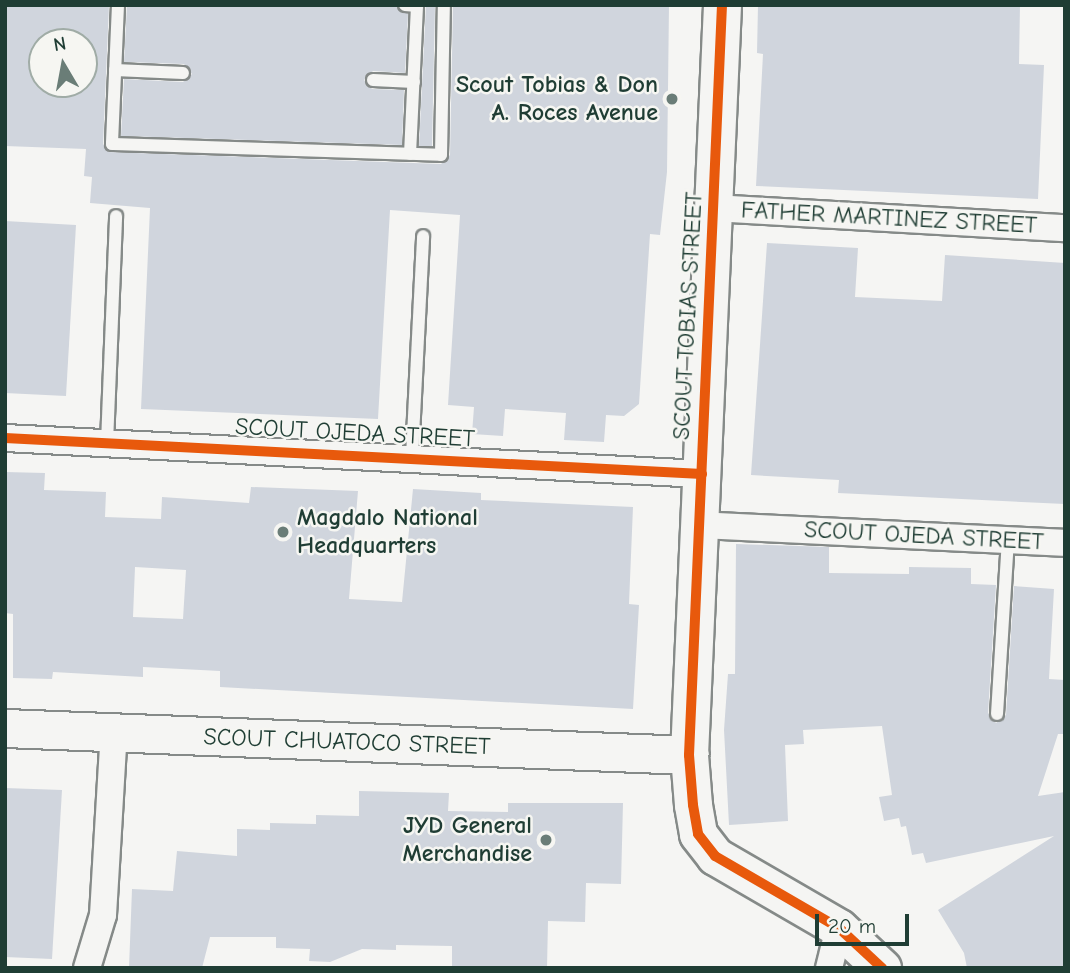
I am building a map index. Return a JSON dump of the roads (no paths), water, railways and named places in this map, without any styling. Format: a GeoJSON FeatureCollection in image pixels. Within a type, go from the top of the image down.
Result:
{"type":"FeatureCollection","features":[{"type":"Feature","properties":{"kind":"street","name":"SCOUT TOBIAS STREET"},"geometry":{"type":"LineString","coordinates":[[722,5],[689,755],[698,834],[715,856],[839,928],[881,967]]}},
{"type":"Feature","properties":{"kind":"street","name":"FATHER MARTINEZ STREET"},"geometry":{"type":"LineString","coordinates":[[713,208],[1065,228]]}},
{"type":"Feature","properties":{"kind":"street","name":"SCOUT OJEDA STREET"},"geometry":{"type":"LineString","coordinates":[[5,438],[412,456],[702,474]]}},
{"type":"Feature","properties":{"kind":"street","name":"SCOUT OJEDA STREET"},"geometry":{"type":"LineString","coordinates":[[699,525],[1065,543]]}},
{"type":"Feature","properties":{"kind":"street","name":"SCOUT CHUATOCO STREET"},"geometry":{"type":"LineString","coordinates":[[5,728],[689,755]]}},
{"type":"Feature","properties":{"kind":"street"},"geometry":{"type":"LineString","coordinates":[[87,968],[103,915],[114,732]]}},
{"type":"Feature","properties":{"kind":"street"},"geometry":{"type":"LineString","coordinates":[[829,968],[839,928]]}},
{"type":"Feature","properties":{"kind":"lane"},"geometry":{"type":"LineString","coordinates":[[118,5],[112,144],[441,155],[444,5]]}},
{"type":"Feature","properties":{"kind":"lane"},"geometry":{"type":"LineString","coordinates":[[405,5],[417,6],[410,154]]}},
{"type":"Feature","properties":{"kind":"lane"},"geometry":{"type":"LineString","coordinates":[[115,70],[183,73]]}},
{"type":"Feature","properties":{"kind":"lane"},"geometry":{"type":"LineString","coordinates":[[373,80],[414,82]]}},
{"type":"Feature","properties":{"kind":"lane"},"geometry":{"type":"LineString","coordinates":[[107,443],[116,216]]}},
{"type":"Feature","properties":{"kind":"lane"},"geometry":{"type":"LineString","coordinates":[[412,456],[422,236]]}},
{"type":"Feature","properties":{"kind":"lane"},"geometry":{"type":"LineString","coordinates":[[997,714],[1008,540]]}},
{"type":"Feature","properties":{"kind":"place","name":"Scout Tobias & Don A. Roces Avenue"},"geometry":{"type":"Point","coordinates":[672,99]}},
{"type":"Feature","properties":{"kind":"place","name":"Magdalo National Headquarters"},"geometry":{"type":"Point","coordinates":[283,532]}},
{"type":"Feature","properties":{"kind":"place","name":"JYD General Merchandise"},"geometry":{"type":"Point","coordinates":[546,840]}}]}
